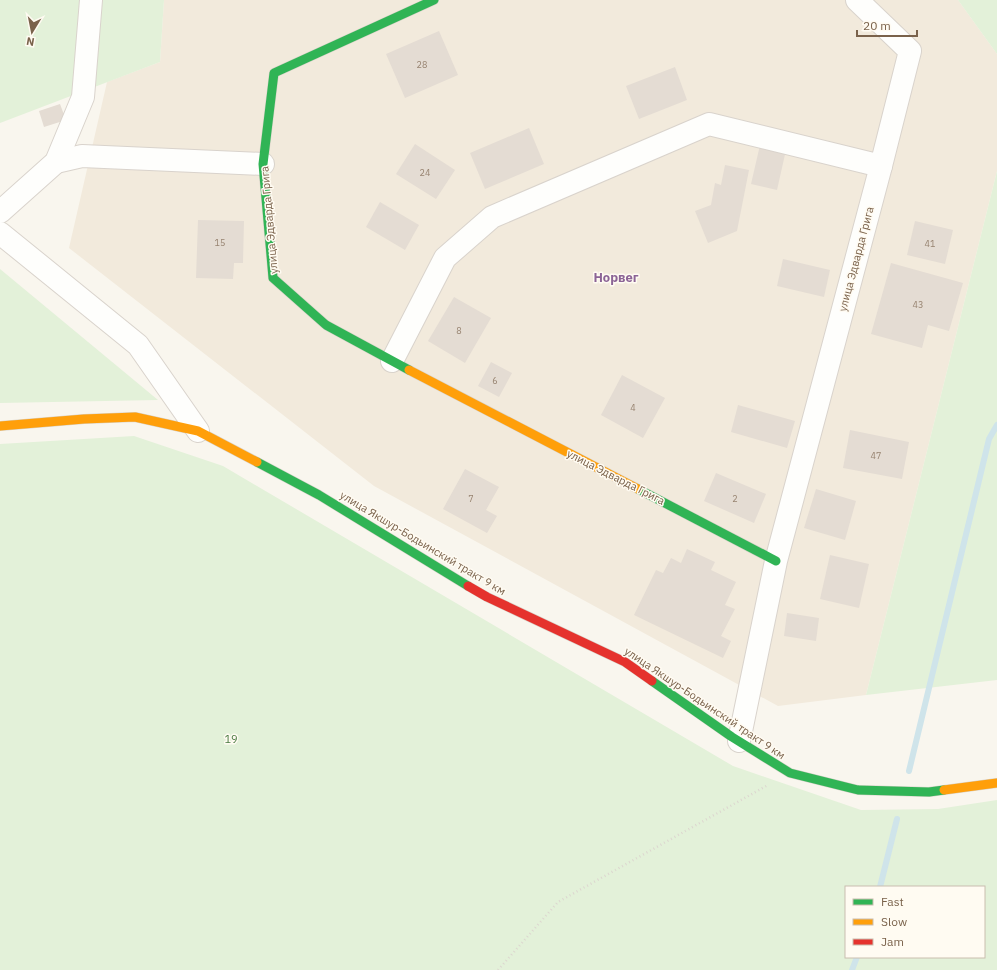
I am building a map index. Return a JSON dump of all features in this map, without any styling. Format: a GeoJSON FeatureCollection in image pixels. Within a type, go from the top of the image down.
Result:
{"type":"FeatureCollection","features":[{"type":"Feature","properties":{"kind":"street"},"geometry":{"type":"LineString","coordinates":[[0,212],[56,162],[83,98],[92,0]]}},
{"type":"Feature","properties":{"kind":"street","name":"улица Эдварда Грига"},"geometry":{"type":"LineString","coordinates":[[434,0],[274,72],[263,164],[273,278],[326,326],[776,561],[910,51],[857,0]]}},
{"type":"Feature","properties":{"kind":"street"},"geometry":{"type":"LineString","coordinates":[[392,361],[445,258],[492,216],[709,124],[881,166]]}},
{"type":"Feature","properties":{"kind":"street"},"geometry":{"type":"LineString","coordinates":[[56,162],[82,156],[263,164]]}},
{"type":"Feature","properties":{"kind":"street"},"geometry":{"type":"LineString","coordinates":[[0,233],[138,345],[198,431]]}},
{"type":"Feature","properties":{"kind":"street","name":"улица Якшур-Бодьинский тракт 9 км"},"geometry":{"type":"LineString","coordinates":[[0,426],[84,419],[135,417],[198,431],[318,495],[487,598],[625,662],[739,741],[790,773],[858,790],[929,792],[997,782]]}},
{"type":"Feature","properties":{"kind":"street"},"geometry":{"type":"LineString","coordinates":[[739,741],[776,561]]}},
{"type":"Feature","properties":{"kind":"path"},"geometry":{"type":"LineString","coordinates":[[498,970],[558,902],[790,773]]}},
{"type":"Feature","properties":{"kind":"shaded area"},"geometry":{"type":"Polygon","coordinates":[[[164,0],[958,0],[997,54],[997,171],[866,695],[778,706],[374,486],[69,248],[107,82],[160,62],[164,0]]]}},
{"type":"Feature","properties":{"kind":"green space"},"geometry":{"type":"Polygon","coordinates":[[[0,0],[164,0],[160,62],[0,123],[0,0]]]}},
{"type":"Feature","properties":{"kind":"green space"},"geometry":{"type":"Polygon","coordinates":[[[958,0],[997,0],[997,54],[958,0]]]}},
{"type":"Feature","properties":{"kind":"green space"},"geometry":{"type":"Polygon","coordinates":[[[997,171],[997,680],[866,695],[997,171]]]}},
{"type":"Feature","properties":{"kind":"green space"},"geometry":{"type":"Polygon","coordinates":[[[0,269],[158,400],[0,403],[0,269]]]}},
{"type":"Feature","properties":{"kind":"green space","name":"19"},"geometry":{"type":"Polygon","coordinates":[[[134,436],[223,466],[733,766],[861,810],[938,809],[997,800],[997,970],[0,970],[0,444],[134,436]]]}},
{"type":"Feature","properties":{"kind":"building"},"geometry":{"type":"Polygon","coordinates":[[[439,31],[458,75],[405,98],[386,54],[439,31]]]}},
{"type":"Feature","properties":{"kind":"building"},"geometry":{"type":"Polygon","coordinates":[[[675,67],[687,100],[639,119],[626,86],[675,67]]]}},
{"type":"Feature","properties":{"kind":"building"},"geometry":{"type":"Polygon","coordinates":[[[60,104],[66,120],[44,127],[39,111],[60,104]]]}},
{"type":"Feature","properties":{"kind":"building"},"geometry":{"type":"Polygon","coordinates":[[[529,128],[544,164],[485,189],[470,153],[529,128]]]}},
{"type":"Feature","properties":{"kind":"building"},"geometry":{"type":"Polygon","coordinates":[[[415,144],[455,170],[436,199],[396,174],[415,144]]]}},
{"type":"Feature","properties":{"kind":"building"},"geometry":{"type":"Polygon","coordinates":[[[760,145],[786,150],[777,190],[751,184],[760,145]]]}},
{"type":"Feature","properties":{"kind":"building"},"geometry":{"type":"Polygon","coordinates":[[[725,165],[749,170],[737,231],[708,243],[695,211],[711,205],[715,183],[721,185],[725,165]]]}},
{"type":"Feature","properties":{"kind":"building"},"geometry":{"type":"Polygon","coordinates":[[[380,202],[419,225],[405,250],[366,227],[380,202]]]}},
{"type":"Feature","properties":{"kind":"building"},"geometry":{"type":"Polygon","coordinates":[[[198,220],[244,221],[243,263],[234,263],[233,279],[196,278],[198,220]]]}},
{"type":"Feature","properties":{"kind":"building"},"geometry":{"type":"Polygon","coordinates":[[[915,221],[953,230],[945,264],[907,255],[915,221]]]}},
{"type":"Feature","properties":{"kind":"building"},"geometry":{"type":"Polygon","coordinates":[[[783,259],[830,270],[824,297],[777,286],[783,259]]]}},
{"type":"Feature","properties":{"kind":"building"},"geometry":{"type":"Polygon","coordinates":[[[891,263],[963,283],[949,331],[928,325],[922,348],[871,334],[891,263]]]}},
{"type":"Feature","properties":{"kind":"building"},"geometry":{"type":"Polygon","coordinates":[[[454,297],[491,318],[465,363],[428,341],[454,297]]]}},
{"type":"Feature","properties":{"kind":"building"},"geometry":{"type":"Polygon","coordinates":[[[491,362],[512,373],[499,397],[478,386],[491,362]]]}},
{"type":"Feature","properties":{"kind":"building"},"geometry":{"type":"Polygon","coordinates":[[[622,375],[665,398],[643,438],[601,415],[622,375]]]}},
{"type":"Feature","properties":{"kind":"building"},"geometry":{"type":"Polygon","coordinates":[[[738,405],[795,421],[787,448],[731,432],[738,405]]]}},
{"type":"Feature","properties":{"kind":"building"},"geometry":{"type":"Polygon","coordinates":[[[850,430],[909,442],[902,479],[843,468],[850,430]]]}},
{"type":"Feature","properties":{"kind":"building"},"geometry":{"type":"Polygon","coordinates":[[[465,469],[499,487],[486,510],[497,516],[487,533],[443,509],[465,469]]]}},
{"type":"Feature","properties":{"kind":"building"},"geometry":{"type":"Polygon","coordinates":[[[716,473],[766,494],[754,523],[704,501],[716,473]]]}},
{"type":"Feature","properties":{"kind":"building"},"geometry":{"type":"Polygon","coordinates":[[[816,489],[856,501],[845,540],[804,528],[816,489]]]}},
{"type":"Feature","properties":{"kind":"building"},"geometry":{"type":"Polygon","coordinates":[[[687,549],[715,562],[711,570],[736,582],[725,605],[735,609],[721,636],[731,641],[723,658],[634,615],[656,570],[663,573],[671,558],[681,563],[687,549]]]}},
{"type":"Feature","properties":{"kind":"building"},"geometry":{"type":"Polygon","coordinates":[[[830,555],[869,564],[859,608],[820,599],[830,555]]]}},
{"type":"Feature","properties":{"kind":"building"},"geometry":{"type":"Polygon","coordinates":[[[787,613],[819,618],[816,641],[784,636],[787,613]]]}},
{"type":"Feature","properties":{"kind":"waterway"},"geometry":{"type":"LineString","coordinates":[[909,771],[989,439],[997,425]]}},
{"type":"Feature","properties":{"kind":"waterway"},"geometry":{"type":"LineString","coordinates":[[880,886],[897,819]]}},
{"type":"Feature","properties":{"kind":"waterway"},"geometry":{"type":"LineString","coordinates":[[852,970],[857,958]]}},
{"type":"Feature","properties":{"kind":"traffic: fast"},"geometry":{"type":"LineString","coordinates":[[409,370],[326,325],[273,278],[263,164],[274,73],[434,0]]}},
{"type":"Feature","properties":{"kind":"traffic: fast"},"geometry":{"type":"LineString","coordinates":[[257,462],[319,495],[468,586]]}},
{"type":"Feature","properties":{"kind":"traffic: fast"},"geometry":{"type":"LineString","coordinates":[[638,489],[776,561]]}},
{"type":"Feature","properties":{"kind":"traffic: fast"},"geometry":{"type":"LineString","coordinates":[[652,681],[732,737],[790,773],[858,790],[929,792],[944,790]]}},
{"type":"Feature","properties":{"kind":"traffic: slow"},"geometry":{"type":"LineString","coordinates":[[409,370],[638,489]]}},
{"type":"Feature","properties":{"kind":"traffic: slow"},"geometry":{"type":"LineString","coordinates":[[0,426],[84,419],[135,417],[198,431],[257,462]]}},
{"type":"Feature","properties":{"kind":"traffic: slow"},"geometry":{"type":"LineString","coordinates":[[944,790],[997,783]]}},
{"type":"Feature","properties":{"kind":"traffic: jam"},"geometry":{"type":"LineString","coordinates":[[468,586],[487,597],[625,662],[652,681]]}},
{"type":"Feature","properties":{"kind":"district","name":"Норвег"},"geometry":{"type":"Point","coordinates":[616,277]}}]}
